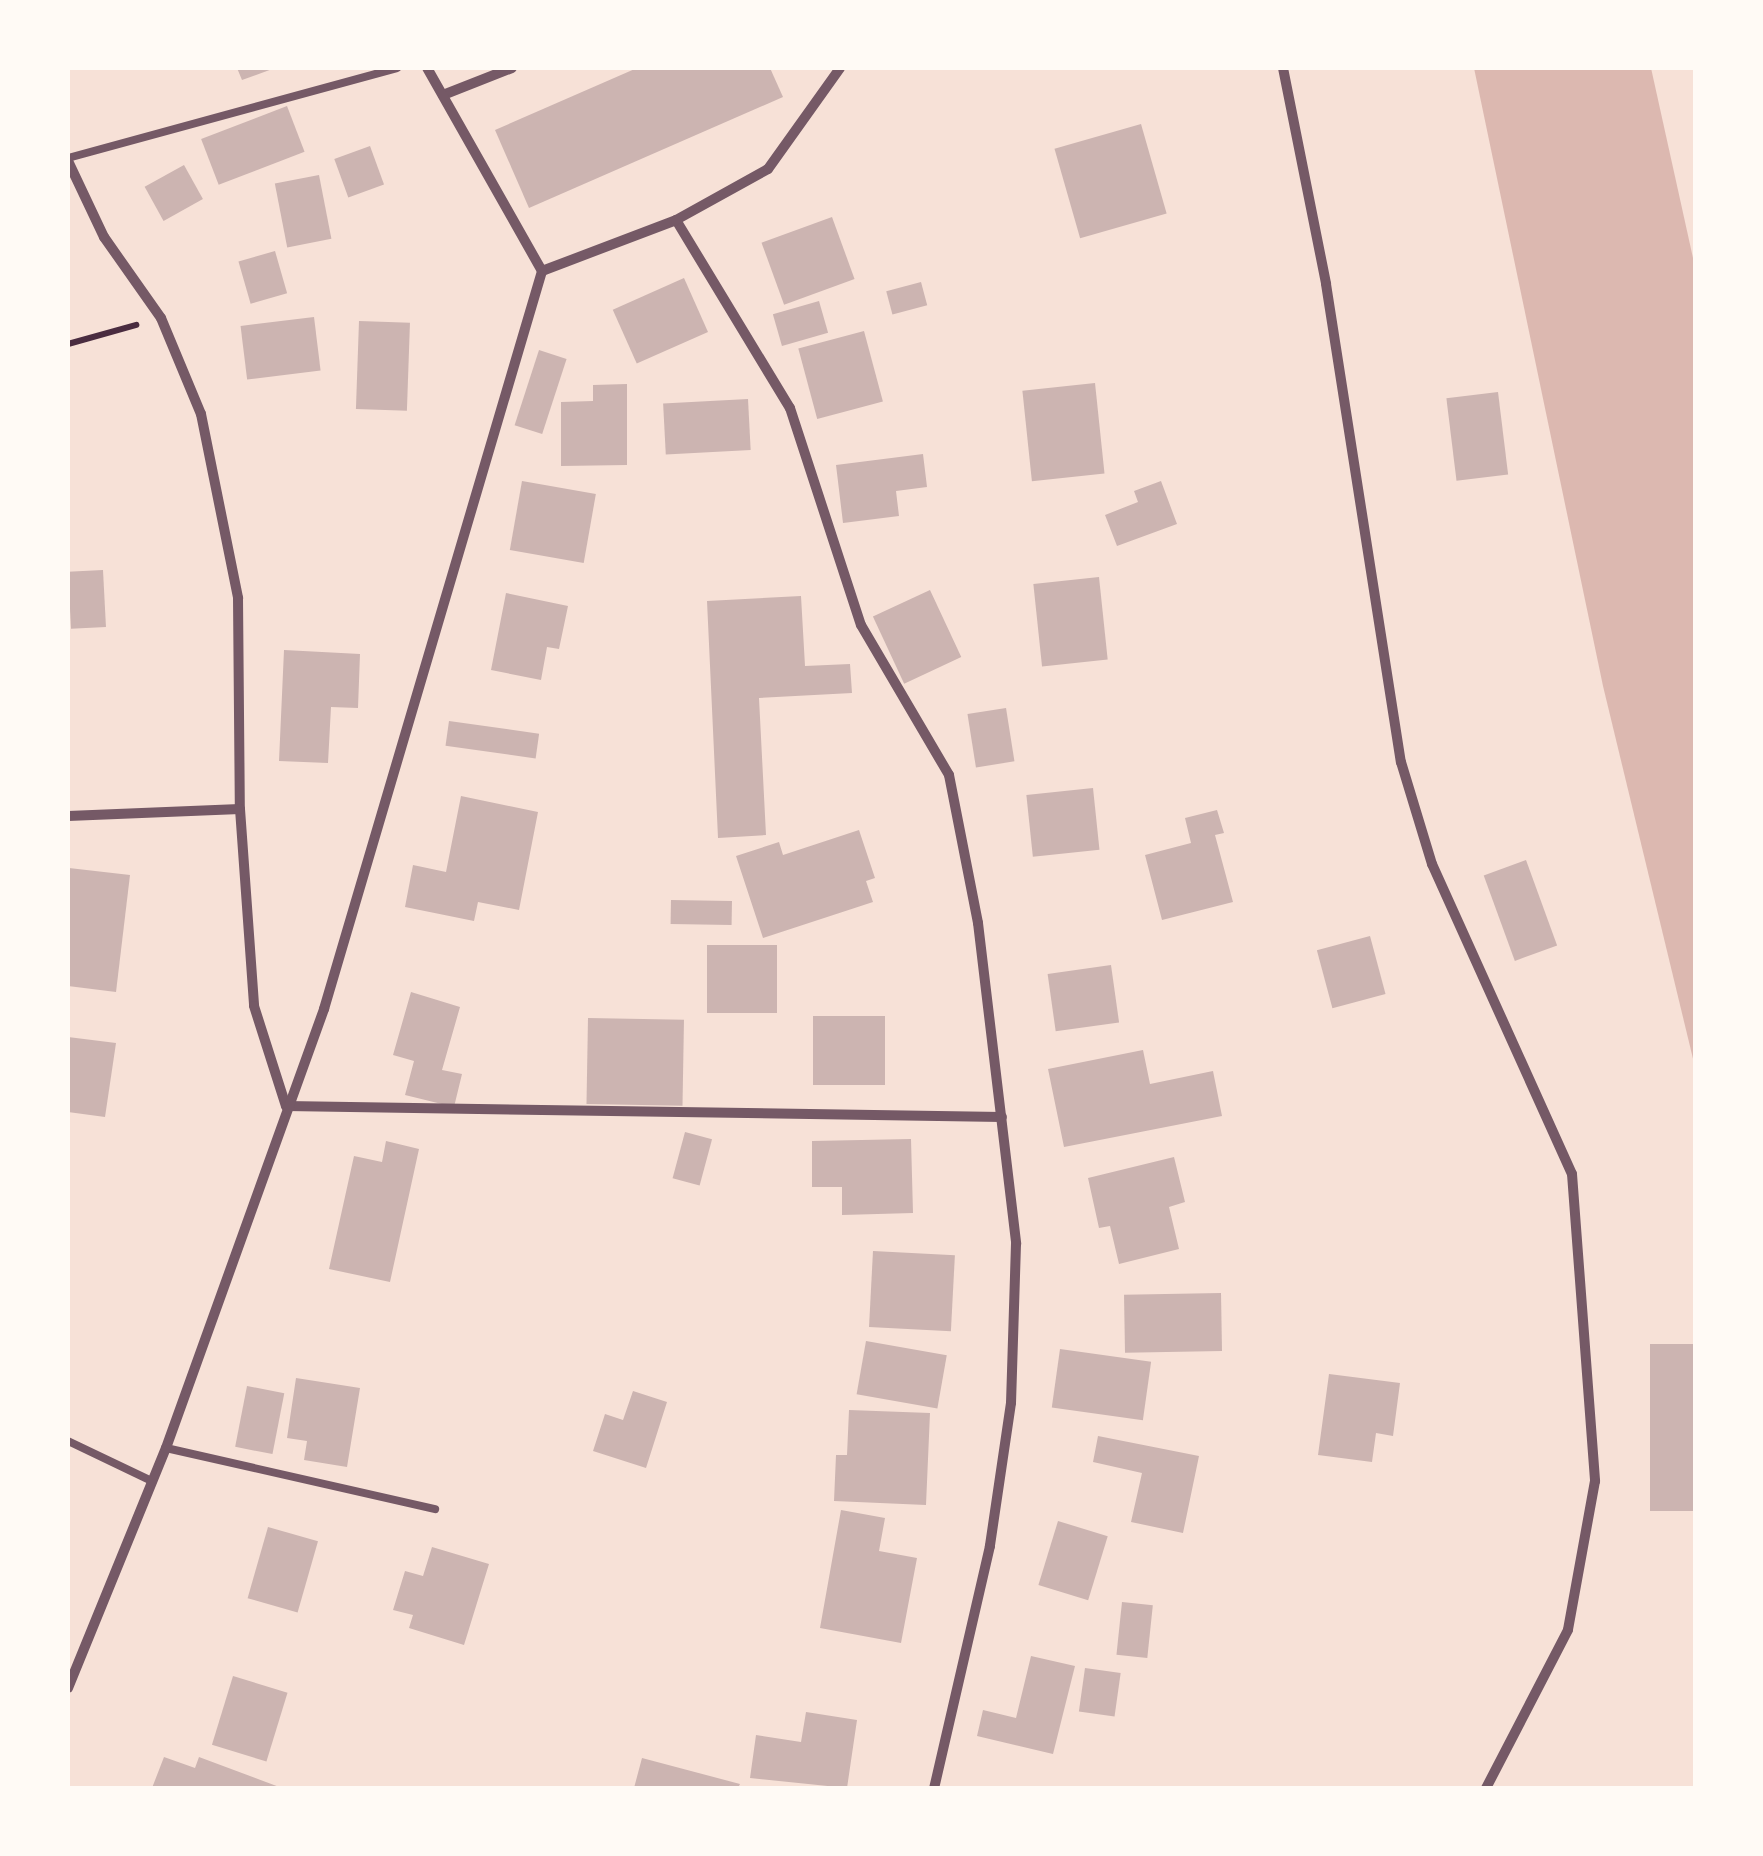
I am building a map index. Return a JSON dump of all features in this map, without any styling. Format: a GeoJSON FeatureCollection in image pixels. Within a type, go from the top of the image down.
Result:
{"type":"FeatureCollection","features":[{"type":"Feature","properties":{"kind":"street"},"geometry":{"type":"LineString","coordinates":[[68,1688],[166,1448],[324,1008],[542,270],[427,68]]}},
{"type":"Feature","properties":{"kind":"street"},"geometry":{"type":"LineString","coordinates":[[442,95],[512,68]]}},
{"type":"Feature","properties":{"kind":"street"},"geometry":{"type":"LineString","coordinates":[[542,270],[676,220],[768,169],[840,68]]}},
{"type":"Feature","properties":{"kind":"street"},"geometry":{"type":"LineString","coordinates":[[1283,68],[1326,284],[1401,762],[1432,864],[1572,1174],[1594,1481],[1568,1630],[1486,1788]]}},
{"type":"Feature","properties":{"kind":"street"},"geometry":{"type":"LineString","coordinates":[[68,159],[104,237],[161,318],[201,414],[238,598],[240,809],[254,1006],[286,1106]]}},
{"type":"Feature","properties":{"kind":"street"},"geometry":{"type":"LineString","coordinates":[[676,220],[790,408],[861,625],[949,775],[978,923],[1016,1244],[1011,1403],[990,1546],[934,1788]]}},
{"type":"Feature","properties":{"kind":"street"},"geometry":{"type":"LineString","coordinates":[[68,816],[240,809]]}},
{"type":"Feature","properties":{"kind":"street"},"geometry":{"type":"LineString","coordinates":[[286,1106],[1002,1117]]}},
{"type":"Feature","properties":{"kind":"lane"},"geometry":{"type":"LineString","coordinates":[[68,159],[397,68]]}},
{"type":"Feature","properties":{"kind":"lane"},"geometry":{"type":"LineString","coordinates":[[68,1440],[152,1481]]}},
{"type":"Feature","properties":{"kind":"lane"},"geometry":{"type":"LineString","coordinates":[[166,1448],[435,1510]]}},
{"type":"Feature","properties":{"kind":"path"},"geometry":{"type":"LineString","coordinates":[[68,344],[161,318]]}},
{"type":"Feature","properties":{"kind":"shaded area"},"geometry":{"type":"Polygon","coordinates":[[[1474,68],[1651,68],[1695,267],[1695,1067],[1603,686],[1474,68]]]}},
{"type":"Feature","properties":{"kind":"building"},"geometry":{"type":"Polygon","coordinates":[[[237,68],[275,68],[242,80],[237,68]]]}},
{"type":"Feature","properties":{"kind":"building"},"geometry":{"type":"Polygon","coordinates":[[[637,68],[770,68],[783,97],[529,208],[495,130],[637,68]]]}},
{"type":"Feature","properties":{"kind":"building"},"geometry":{"type":"Polygon","coordinates":[[[287,106],[305,152],[219,185],[201,139],[287,106]]]}},
{"type":"Feature","properties":{"kind":"building"},"geometry":{"type":"Polygon","coordinates":[[[1141,124],[1167,213],[1080,238],[1054,149],[1141,124]]]}},
{"type":"Feature","properties":{"kind":"building"},"geometry":{"type":"Polygon","coordinates":[[[370,146],[384,185],[348,198],[334,159],[370,146]]]}},
{"type":"Feature","properties":{"kind":"building"},"geometry":{"type":"Polygon","coordinates":[[[184,165],[203,199],[164,221],[145,187],[184,165]]]}},
{"type":"Feature","properties":{"kind":"building"},"geometry":{"type":"Polygon","coordinates":[[[319,175],[331,239],[287,247],[275,184],[319,175]]]}},
{"type":"Feature","properties":{"kind":"building"},"geometry":{"type":"Polygon","coordinates":[[[832,217],[855,279],[784,305],[762,243],[832,217]]]}},
{"type":"Feature","properties":{"kind":"building"},"geometry":{"type":"Polygon","coordinates":[[[275,251],[287,293],[251,304],[238,261],[275,251]]]}},
{"type":"Feature","properties":{"kind":"building"},"geometry":{"type":"Polygon","coordinates":[[[684,278],[708,332],[637,364],[613,310],[684,278]]]}},
{"type":"Feature","properties":{"kind":"building"},"geometry":{"type":"Polygon","coordinates":[[[921,282],[927,305],[892,314],[886,291],[921,282]]]}},
{"type":"Feature","properties":{"kind":"building"},"geometry":{"type":"Polygon","coordinates":[[[819,301],[828,333],[782,346],[773,314],[819,301]]]}},
{"type":"Feature","properties":{"kind":"building"},"geometry":{"type":"Polygon","coordinates":[[[314,317],[321,371],[247,380],[241,326],[314,317]]]}},
{"type":"Feature","properties":{"kind":"building"},"geometry":{"type":"Polygon","coordinates":[[[359,321],[410,323],[407,411],[356,409],[359,321]]]}},
{"type":"Feature","properties":{"kind":"building"},"geometry":{"type":"Polygon","coordinates":[[[864,331],[883,402],[817,419],[798,349],[864,331]]]}},
{"type":"Feature","properties":{"kind":"building"},"geometry":{"type":"Polygon","coordinates":[[[539,350],[567,359],[542,434],[515,425],[539,350]]]}},
{"type":"Feature","properties":{"kind":"building"},"geometry":{"type":"Polygon","coordinates":[[[1095,383],[1105,474],[1032,481],[1022,391],[1095,383]]]}},
{"type":"Feature","properties":{"kind":"building"},"geometry":{"type":"Polygon","coordinates":[[[627,384],[627,465],[561,466],[561,402],[593,401],[593,385],[627,384]]]}},
{"type":"Feature","properties":{"kind":"building"},"geometry":{"type":"Polygon","coordinates":[[[1498,392],[1508,474],[1457,481],[1446,398],[1498,392]]]}},
{"type":"Feature","properties":{"kind":"building"},"geometry":{"type":"Polygon","coordinates":[[[748,399],[751,450],[666,454],[663,403],[748,399]]]}},
{"type":"Feature","properties":{"kind":"building"},"geometry":{"type":"Polygon","coordinates":[[[923,454],[927,487],[896,491],[899,516],[843,523],[836,465],[923,454]]]}},
{"type":"Feature","properties":{"kind":"building"},"geometry":{"type":"Polygon","coordinates":[[[522,481],[596,494],[584,563],[510,550],[522,481]]]}},
{"type":"Feature","properties":{"kind":"building"},"geometry":{"type":"Polygon","coordinates":[[[1161,481],[1177,524],[1117,546],[1105,515],[1138,502],[1134,491],[1161,481]]]}},
{"type":"Feature","properties":{"kind":"building"},"geometry":{"type":"Polygon","coordinates":[[[103,570],[106,627],[71,629],[68,572],[103,570]]]}},
{"type":"Feature","properties":{"kind":"building"},"geometry":{"type":"Polygon","coordinates":[[[1099,577],[1108,660],[1042,666],[1033,584],[1099,577]]]}},
{"type":"Feature","properties":{"kind":"building"},"geometry":{"type":"Polygon","coordinates":[[[930,590],[961,657],[904,684],[873,617],[930,590]]]}},
{"type":"Feature","properties":{"kind":"building"},"geometry":{"type":"Polygon","coordinates":[[[506,593],[568,606],[559,649],[547,647],[541,680],[491,670],[506,593]]]}},
{"type":"Feature","properties":{"kind":"building"},"geometry":{"type":"Polygon","coordinates":[[[801,596],[805,666],[850,664],[852,693],[759,698],[766,835],[718,838],[707,601],[801,596]]]}},
{"type":"Feature","properties":{"kind":"building"},"geometry":{"type":"Polygon","coordinates":[[[284,650],[360,654],[358,708],[331,707],[328,763],[279,761],[284,650]]]}},
{"type":"Feature","properties":{"kind":"building"},"geometry":{"type":"Polygon","coordinates":[[[1006,708],[1014,761],[976,767],[967,714],[1006,708]]]}},
{"type":"Feature","properties":{"kind":"building"},"geometry":{"type":"Polygon","coordinates":[[[449,721],[539,734],[536,758],[446,746],[449,721]]]}},
{"type":"Feature","properties":{"kind":"building"},"geometry":{"type":"Polygon","coordinates":[[[1093,788],[1099,850],[1033,857],[1026,795],[1093,788]]]}},
{"type":"Feature","properties":{"kind":"building"},"geometry":{"type":"Polygon","coordinates":[[[461,796],[538,812],[519,910],[478,902],[474,921],[405,907],[413,865],[446,872],[461,796]]]}},
{"type":"Feature","properties":{"kind":"building"},"geometry":{"type":"Polygon","coordinates":[[[1217,810],[1224,833],[1215,835],[1233,902],[1162,920],[1145,855],[1191,843],[1185,818],[1217,810]]]}},
{"type":"Feature","properties":{"kind":"building"},"geometry":{"type":"Polygon","coordinates":[[[859,830],[875,878],[866,881],[873,902],[763,938],[736,856],[779,842],[783,855],[859,830]]]}},
{"type":"Feature","properties":{"kind":"building"},"geometry":{"type":"Polygon","coordinates":[[[1526,860],[1557,946],[1515,961],[1484,875],[1526,860]]]}},
{"type":"Feature","properties":{"kind":"building"},"geometry":{"type":"Polygon","coordinates":[[[69,868],[130,875],[116,992],[68,986],[69,868]]]}},
{"type":"Feature","properties":{"kind":"building"},"geometry":{"type":"Polygon","coordinates":[[[671,900],[732,901],[732,925],[671,924],[671,900]]]}},
{"type":"Feature","properties":{"kind":"building"},"geometry":{"type":"Polygon","coordinates":[[[1370,936],[1386,994],[1332,1008],[1317,950],[1370,936]]]}},
{"type":"Feature","properties":{"kind":"building"},"geometry":{"type":"Polygon","coordinates":[[[707,945],[777,945],[777,1013],[707,1013],[707,945]]]}},
{"type":"Feature","properties":{"kind":"building"},"geometry":{"type":"Polygon","coordinates":[[[1111,965],[1119,1022],[1056,1031],[1048,974],[1111,965]]]}},
{"type":"Feature","properties":{"kind":"building"},"geometry":{"type":"Polygon","coordinates":[[[411,992],[460,1007],[442,1070],[462,1074],[454,1107],[405,1095],[414,1061],[393,1055],[411,992]]]}},
{"type":"Feature","properties":{"kind":"building"},"geometry":{"type":"Polygon","coordinates":[[[813,1016],[885,1016],[885,1085],[813,1085],[813,1016]]]}},
{"type":"Feature","properties":{"kind":"building"},"geometry":{"type":"Polygon","coordinates":[[[588,1018],[684,1020],[682,1106],[586,1104],[588,1018]]]}},
{"type":"Feature","properties":{"kind":"building"},"geometry":{"type":"Polygon","coordinates":[[[68,1037],[116,1043],[105,1117],[68,1112],[68,1037]]]}},
{"type":"Feature","properties":{"kind":"building"},"geometry":{"type":"Polygon","coordinates":[[[1143,1050],[1150,1084],[1213,1071],[1222,1116],[1064,1147],[1048,1069],[1143,1050]]]}},
{"type":"Feature","properties":{"kind":"building"},"geometry":{"type":"Polygon","coordinates":[[[685,1132],[712,1139],[700,1186],[673,1178],[685,1132]]]}},
{"type":"Feature","properties":{"kind":"building"},"geometry":{"type":"Polygon","coordinates":[[[911,1139],[913,1213],[842,1215],[842,1187],[812,1187],[812,1141],[911,1139]]]}},
{"type":"Feature","properties":{"kind":"building"},"geometry":{"type":"Polygon","coordinates":[[[386,1141],[419,1149],[390,1282],[329,1269],[354,1156],[382,1162],[386,1141]]]}},
{"type":"Feature","properties":{"kind":"building"},"geometry":{"type":"Polygon","coordinates":[[[1174,1157],[1185,1202],[1169,1207],[1179,1249],[1119,1264],[1110,1226],[1099,1228],[1088,1178],[1174,1157]]]}},
{"type":"Feature","properties":{"kind":"building"},"geometry":{"type":"Polygon","coordinates":[[[873,1251],[955,1255],[951,1331],[869,1327],[873,1251]]]}},
{"type":"Feature","properties":{"kind":"building"},"geometry":{"type":"Polygon","coordinates":[[[1221,1293],[1222,1351],[1125,1353],[1124,1295],[1221,1293]]]}},
{"type":"Feature","properties":{"kind":"building"},"geometry":{"type":"Polygon","coordinates":[[[866,1341],[947,1355],[937,1408],[857,1394],[866,1341]]]}},
{"type":"Feature","properties":{"kind":"building"},"geometry":{"type":"Polygon","coordinates":[[[1650,1344],[1696,1344],[1696,1511],[1650,1511],[1650,1344]]]}},
{"type":"Feature","properties":{"kind":"building"},"geometry":{"type":"Polygon","coordinates":[[[1060,1349],[1151,1362],[1143,1420],[1052,1407],[1060,1349]]]}},
{"type":"Feature","properties":{"kind":"building"},"geometry":{"type":"Polygon","coordinates":[[[1329,1374],[1400,1383],[1393,1436],[1376,1433],[1372,1462],[1318,1455],[1329,1374]]]}},
{"type":"Feature","properties":{"kind":"building"},"geometry":{"type":"Polygon","coordinates":[[[296,1378],[360,1388],[347,1467],[304,1460],[307,1441],[287,1438],[296,1378]]]}},
{"type":"Feature","properties":{"kind":"building"},"geometry":{"type":"Polygon","coordinates":[[[247,1386],[284,1393],[272,1454],[235,1447],[247,1386]]]}},
{"type":"Feature","properties":{"kind":"building"},"geometry":{"type":"Polygon","coordinates":[[[633,1391],[667,1402],[646,1468],[593,1451],[605,1414],[623,1420],[633,1391]]]}},
{"type":"Feature","properties":{"kind":"building"},"geometry":{"type":"Polygon","coordinates":[[[849,1410],[930,1413],[926,1505],[834,1501],[836,1455],[847,1455],[849,1410]]]}},
{"type":"Feature","properties":{"kind":"building"},"geometry":{"type":"Polygon","coordinates":[[[1098,1436],[1199,1456],[1183,1533],[1131,1522],[1142,1473],[1093,1462],[1098,1436]]]}},
{"type":"Feature","properties":{"kind":"building"},"geometry":{"type":"Polygon","coordinates":[[[841,1510],[885,1518],[879,1551],[917,1558],[901,1643],[820,1628],[841,1510]]]}},
{"type":"Feature","properties":{"kind":"building"},"geometry":{"type":"Polygon","coordinates":[[[1058,1521],[1108,1536],[1088,1600],[1038,1585],[1058,1521]]]}},
{"type":"Feature","properties":{"kind":"building"},"geometry":{"type":"Polygon","coordinates":[[[268,1527],[318,1541],[298,1612],[248,1598],[268,1527]]]}},
{"type":"Feature","properties":{"kind":"building"},"geometry":{"type":"Polygon","coordinates":[[[432,1547],[489,1564],[464,1645],[409,1628],[413,1615],[393,1610],[405,1571],[423,1576],[432,1547]]]}},
{"type":"Feature","properties":{"kind":"building"},"geometry":{"type":"Polygon","coordinates":[[[1122,1602],[1153,1605],[1147,1658],[1116,1655],[1122,1602]]]}},
{"type":"Feature","properties":{"kind":"building"},"geometry":{"type":"Polygon","coordinates":[[[1031,1656],[1075,1666],[1053,1754],[977,1736],[983,1710],[1016,1718],[1031,1656]]]}},
{"type":"Feature","properties":{"kind":"building"},"geometry":{"type":"Polygon","coordinates":[[[1085,1668],[1121,1673],[1115,1717],[1079,1712],[1085,1668]]]}},
{"type":"Feature","properties":{"kind":"building"},"geometry":{"type":"Polygon","coordinates":[[[233,1676],[288,1693],[266,1762],[212,1745],[233,1676]]]}},
{"type":"Feature","properties":{"kind":"building"},"geometry":{"type":"Polygon","coordinates":[[[806,1712],[857,1720],[847,1788],[750,1778],[756,1735],[801,1742],[806,1712]]]}},
{"type":"Feature","properties":{"kind":"building"},"geometry":{"type":"Polygon","coordinates":[[[164,1757],[195,1768],[199,1757],[282,1788],[152,1788],[164,1757]]]}},
{"type":"Feature","properties":{"kind":"building"},"geometry":{"type":"Polygon","coordinates":[[[642,1758],[740,1784],[738,1788],[634,1788],[642,1758]]]}}]}
